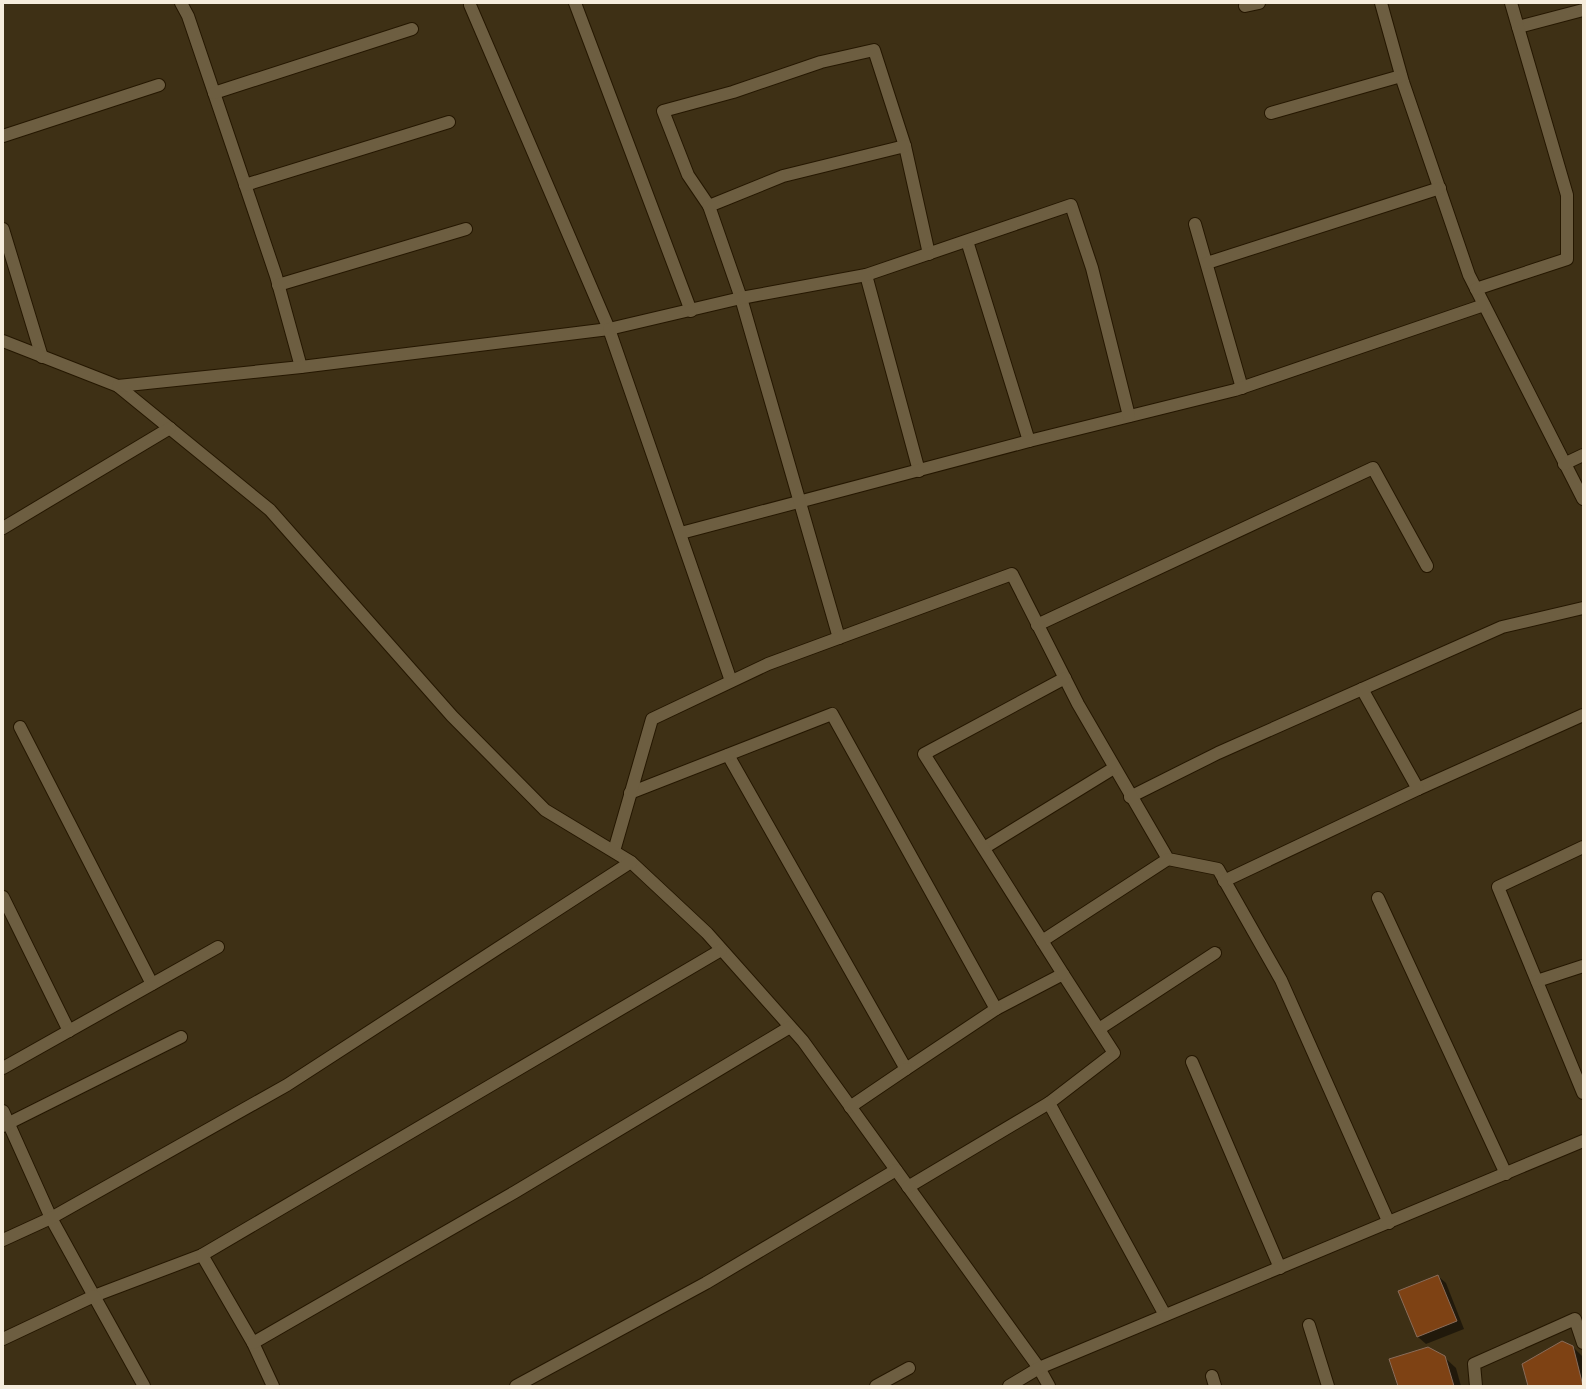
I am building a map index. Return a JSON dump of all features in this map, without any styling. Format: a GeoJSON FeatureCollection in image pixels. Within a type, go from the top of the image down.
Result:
{"type":"FeatureCollection","features":[{"type":"Feature","properties":{"kind":"street"},"geometry":{"type":"LineString","coordinates":[[181,3],[188,16],[278,285],[301,367]]}},
{"type":"Feature","properties":{"kind":"street"},"geometry":{"type":"LineString","coordinates":[[575,3],[691,311]]}},
{"type":"Feature","properties":{"kind":"street"},"geometry":{"type":"LineString","coordinates":[[1245,6],[1259,3]]}},
{"type":"Feature","properties":{"kind":"street"},"geometry":{"type":"LineString","coordinates":[[1381,3],[1402,76],[1469,275],[1583,499]]}},
{"type":"Feature","properties":{"kind":"street"},"geometry":{"type":"LineString","coordinates":[[1476,289],[1567,259],[1567,195],[1511,3]]}},
{"type":"Feature","properties":{"kind":"street"},"geometry":{"type":"LineString","coordinates":[[470,6],[609,329],[681,533],[731,681]]}},
{"type":"Feature","properties":{"kind":"street"},"geometry":{"type":"LineString","coordinates":[[1518,28],[1583,10]]}},
{"type":"Feature","properties":{"kind":"street"},"geometry":{"type":"LineString","coordinates":[[214,93],[412,29]]}},
{"type":"Feature","properties":{"kind":"street"},"geometry":{"type":"LineString","coordinates":[[839,638],[741,298],[709,206],[688,175],[663,111],[733,92],[821,62],[874,50],[905,146],[929,254]]}},
{"type":"Feature","properties":{"kind":"street"},"geometry":{"type":"LineString","coordinates":[[1271,113],[1402,76]]}},
{"type":"Feature","properties":{"kind":"street"},"geometry":{"type":"LineString","coordinates":[[3,136],[159,86]]}},
{"type":"Feature","properties":{"kind":"street"},"geometry":{"type":"LineString","coordinates":[[245,185],[449,122]]}},
{"type":"Feature","properties":{"kind":"street"},"geometry":{"type":"LineString","coordinates":[[709,206],[783,176],[905,146]]}},
{"type":"Feature","properties":{"kind":"street"},"geometry":{"type":"LineString","coordinates":[[1207,263],[1440,188]]}},
{"type":"Feature","properties":{"kind":"street"},"geometry":{"type":"LineString","coordinates":[[118,386],[301,367],[609,329],[691,311],[741,298],[866,275],[1071,205],[1092,268],[1129,416]]}},
{"type":"Feature","properties":{"kind":"street"},"geometry":{"type":"LineString","coordinates":[[1195,224],[1242,388]]}},
{"type":"Feature","properties":{"kind":"street"},"geometry":{"type":"LineString","coordinates":[[3,229],[42,357]]}},
{"type":"Feature","properties":{"kind":"street"},"geometry":{"type":"LineString","coordinates":[[278,285],[466,229]]}},
{"type":"Feature","properties":{"kind":"street"},"geometry":{"type":"LineString","coordinates":[[967,241],[1029,441]]}},
{"type":"Feature","properties":{"kind":"street"},"geometry":{"type":"LineString","coordinates":[[866,275],[919,470]]}},
{"type":"Feature","properties":{"kind":"street"},"geometry":{"type":"LineString","coordinates":[[681,533],[800,503],[1029,441],[1242,388],[1484,305]]}},
{"type":"Feature","properties":{"kind":"street"},"geometry":{"type":"LineString","coordinates":[[3,342],[118,386],[270,510],[452,716],[545,810],[631,862],[707,933],[803,1042],[1039,1368],[1049,1386]]}},
{"type":"Feature","properties":{"kind":"street"},"geometry":{"type":"LineString","coordinates":[[3,528],[170,428]]}},
{"type":"Feature","properties":{"kind":"street"},"geometry":{"type":"LineString","coordinates":[[1564,464],[1583,455]]}},
{"type":"Feature","properties":{"kind":"street"},"geometry":{"type":"LineString","coordinates":[[1037,624],[1372,468],[1427,566]]}},
{"type":"Feature","properties":{"kind":"street"},"geometry":{"type":"LineString","coordinates":[[614,851],[652,719],[768,664],[1012,574],[1065,678],[1130,798],[1168,859]]}},
{"type":"Feature","properties":{"kind":"street"},"geometry":{"type":"LineString","coordinates":[[1130,798],[1218,753],[1502,627],[1583,608]]}},
{"type":"Feature","properties":{"kind":"street"},"geometry":{"type":"LineString","coordinates":[[908,1187],[1049,1103],[1114,1053],[924,754],[1065,678]]}},
{"type":"Feature","properties":{"kind":"street"},"geometry":{"type":"LineString","coordinates":[[1362,689],[1418,789]]}},
{"type":"Feature","properties":{"kind":"street"},"geometry":{"type":"LineString","coordinates":[[630,793],[832,714],[996,1009]]}},
{"type":"Feature","properties":{"kind":"street"},"geometry":{"type":"LineString","coordinates":[[1224,881],[1418,789],[1583,715]]}},
{"type":"Feature","properties":{"kind":"street"},"geometry":{"type":"LineString","coordinates":[[20,727],[152,984]]}},
{"type":"Feature","properties":{"kind":"street"},"geometry":{"type":"LineString","coordinates":[[728,755],[906,1069]]}},
{"type":"Feature","properties":{"kind":"street"},"geometry":{"type":"LineString","coordinates":[[984,848],[1114,768]]}},
{"type":"Feature","properties":{"kind":"street"},"geometry":{"type":"LineString","coordinates":[[1583,847],[1498,887],[1583,1093]]}},
{"type":"Feature","properties":{"kind":"street"},"geometry":{"type":"LineString","coordinates":[[1042,941],[1168,859],[1218,869],[1282,980],[1389,1223]]}},
{"type":"Feature","properties":{"kind":"street"},"geometry":{"type":"LineString","coordinates":[[3,1240],[51,1218],[315,1068],[631,862]]}},
{"type":"Feature","properties":{"kind":"street"},"geometry":{"type":"LineString","coordinates":[[3,897],[69,1031]]}},
{"type":"Feature","properties":{"kind":"street"},"geometry":{"type":"LineString","coordinates":[[1378,898],[1506,1174]]}},
{"type":"Feature","properties":{"kind":"street"},"geometry":{"type":"LineString","coordinates":[[3,1068],[218,947]]}},
{"type":"Feature","properties":{"kind":"street"},"geometry":{"type":"LineString","coordinates":[[3,1339],[94,1296],[202,1254],[721,950]]}},
{"type":"Feature","properties":{"kind":"street"},"geometry":{"type":"LineString","coordinates":[[1099,1029],[1215,953]]}},
{"type":"Feature","properties":{"kind":"street"},"geometry":{"type":"LineString","coordinates":[[1537,981],[1583,966]]}},
{"type":"Feature","properties":{"kind":"street"},"geometry":{"type":"LineString","coordinates":[[850,1107],[996,1009],[1063,974]]}},
{"type":"Feature","properties":{"kind":"street"},"geometry":{"type":"LineString","coordinates":[[252,1342],[515,1192],[790,1027]]}},
{"type":"Feature","properties":{"kind":"street"},"geometry":{"type":"LineString","coordinates":[[6,1125],[181,1037]]}},
{"type":"Feature","properties":{"kind":"street"},"geometry":{"type":"LineString","coordinates":[[1192,1062],[1280,1268]]}},
{"type":"Feature","properties":{"kind":"street"},"geometry":{"type":"LineString","coordinates":[[1049,1103],[1165,1315]]}},
{"type":"Feature","properties":{"kind":"street"},"geometry":{"type":"LineString","coordinates":[[3,1111],[6,1125],[51,1218],[144,1386]]}},
{"type":"Feature","properties":{"kind":"street"},"geometry":{"type":"LineString","coordinates":[[1009,1386],[1039,1368],[1583,1141]]}},
{"type":"Feature","properties":{"kind":"street"},"geometry":{"type":"LineString","coordinates":[[516,1386],[706,1283],[896,1170]]}},
{"type":"Feature","properties":{"kind":"street"},"geometry":{"type":"LineString","coordinates":[[202,1254],[252,1342],[273,1386]]}},
{"type":"Feature","properties":{"kind":"street"},"geometry":{"type":"LineString","coordinates":[[1476,1386],[1474,1364],[1575,1318],[1583,1343]]}},
{"type":"Feature","properties":{"kind":"street"},"geometry":{"type":"LineString","coordinates":[[1309,1325],[1328,1386]]}},
{"type":"Feature","properties":{"kind":"street"},"geometry":{"type":"LineString","coordinates":[[876,1386],[909,1368]]}},
{"type":"Feature","properties":{"kind":"building"},"geometry":{"type":"Polygon","coordinates":[[[1438,1275],[1457,1321],[1417,1337],[1398,1291],[1438,1275]]]}},
{"type":"Feature","properties":{"kind":"building"},"geometry":{"type":"Polygon","coordinates":[[[1562,1341],[1573,1346],[1583,1386],[1528,1386],[1522,1364],[1562,1341]]]}},
{"type":"Feature","properties":{"kind":"building"},"geometry":{"type":"Polygon","coordinates":[[[1428,1347],[1445,1356],[1454,1386],[1398,1386],[1389,1359],[1428,1347]]]}}]}
